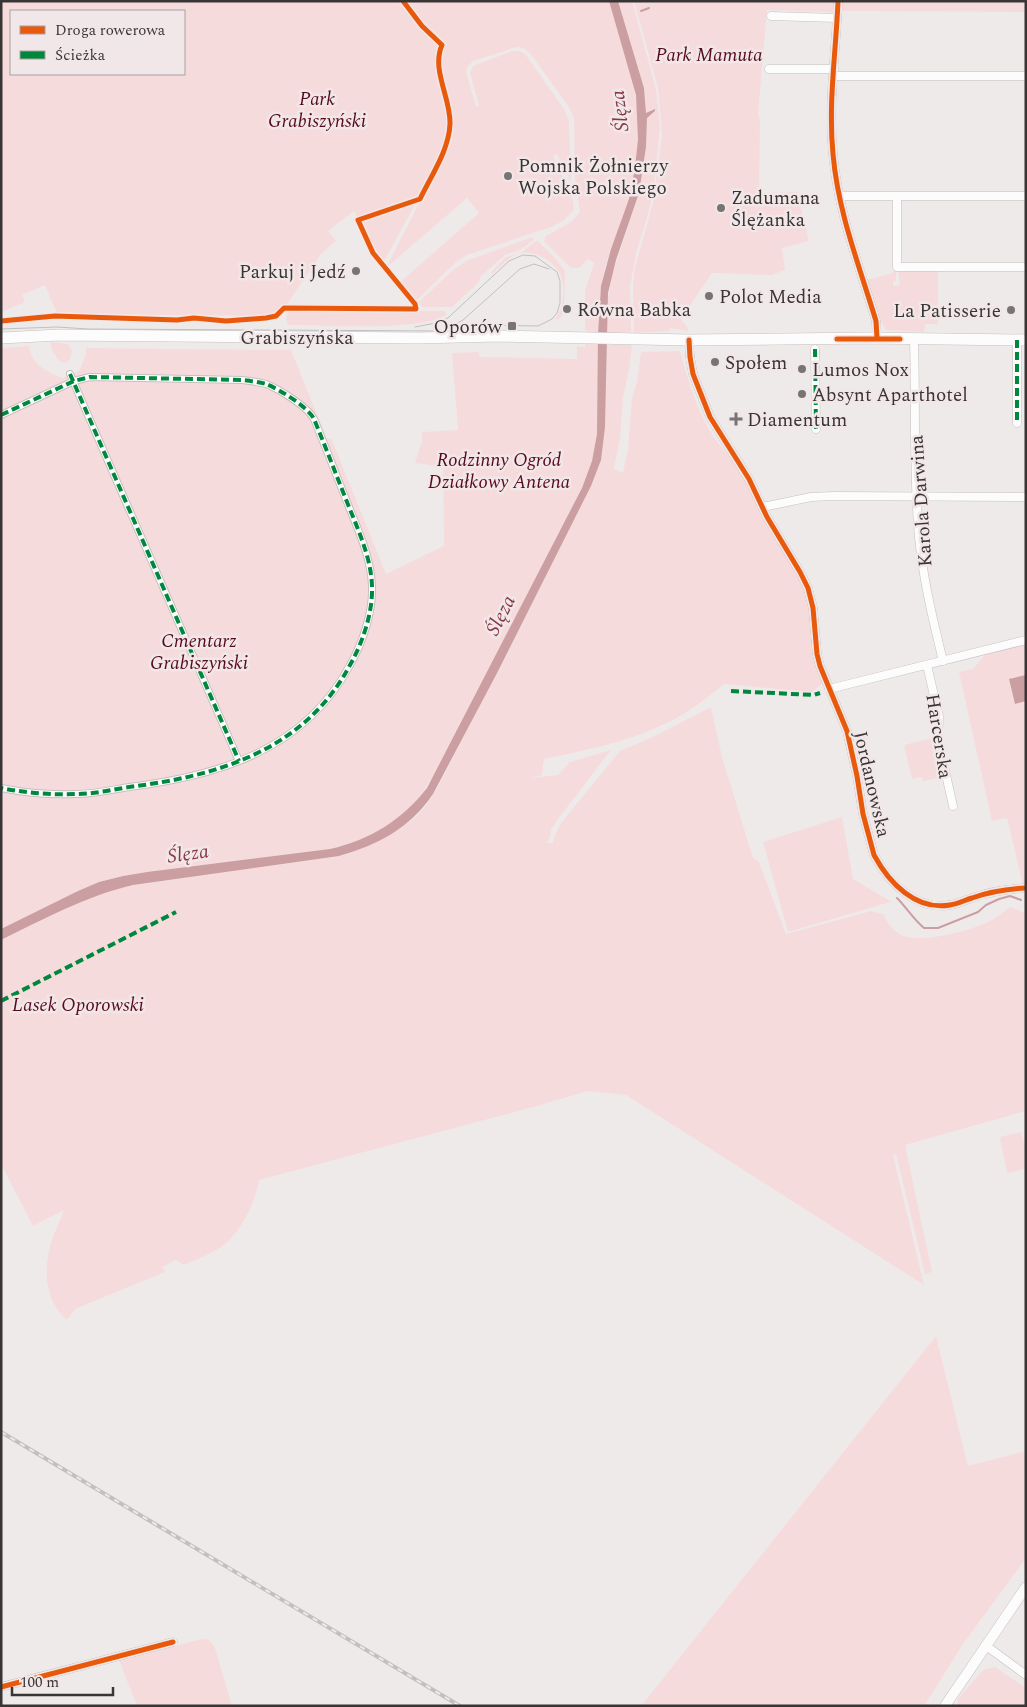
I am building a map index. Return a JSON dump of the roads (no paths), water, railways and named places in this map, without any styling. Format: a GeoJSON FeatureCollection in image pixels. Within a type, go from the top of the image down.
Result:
{"type":"FeatureCollection","features":[{"type":"Feature","properties":{"kind":"main road","name":"Grabiszyńska"},"geometry":{"type":"LineString","coordinates":[[1,338],[59,335],[419,338],[497,336],[688,340],[914,338],[1021,340]]}},
{"type":"Feature","properties":{"kind":"street"},"geometry":{"type":"LineString","coordinates":[[838,1],[832,104],[833,153],[839,196],[850,242],[876,321],[877,338]]}},
{"type":"Feature","properties":{"kind":"street"},"geometry":{"type":"LineString","coordinates":[[771,16],[838,18]]}},
{"type":"Feature","properties":{"kind":"street"},"geometry":{"type":"LineString","coordinates":[[769,69],[1026,76]]}},
{"type":"Feature","properties":{"kind":"street"},"geometry":{"type":"LineString","coordinates":[[839,196],[1026,196]]}},
{"type":"Feature","properties":{"kind":"street"},"geometry":{"type":"LineString","coordinates":[[898,197],[898,267],[1026,267]]}},
{"type":"Feature","properties":{"kind":"street","name":"Karola Darwina"},"geometry":{"type":"LineString","coordinates":[[914,338],[916,496],[919,539],[925,578],[943,661]]}},
{"type":"Feature","properties":{"kind":"street","name":"Jordanowska"},"geometry":{"type":"LineString","coordinates":[[688,340],[693,374],[710,417],[749,479],[767,517],[808,588],[813,608],[817,654],[846,731],[858,776],[863,814],[874,856],[892,880],[908,896],[929,905],[949,906],[1001,891],[1026,888]]}},
{"type":"Feature","properties":{"kind":"street"},"geometry":{"type":"LineString","coordinates":[[1017,423],[1021,340]]}},
{"type":"Feature","properties":{"kind":"street"},"geometry":{"type":"LineString","coordinates":[[815,350],[816,429]]}},
{"type":"Feature","properties":{"kind":"street"},"geometry":{"type":"LineString","coordinates":[[1,416],[72,378],[251,381],[275,388],[309,411],[314,419],[368,559],[372,588],[367,623],[358,650],[340,683],[311,718],[259,753],[187,779],[89,793],[25,793],[1,788]]}},
{"type":"Feature","properties":{"kind":"street"},"geometry":{"type":"LineString","coordinates":[[72,378],[239,761]]}},
{"type":"Feature","properties":{"kind":"street"},"geometry":{"type":"LineString","coordinates":[[763,507],[833,496],[1026,497]]}},
{"type":"Feature","properties":{"kind":"street"},"geometry":{"type":"LineString","coordinates":[[829,690],[1026,640]]}},
{"type":"Feature","properties":{"kind":"street","name":"Harcerska"},"geometry":{"type":"LineString","coordinates":[[927,665],[940,716],[938,739],[953,806]]}},
{"type":"Feature","properties":{"kind":"street"},"geometry":{"type":"LineString","coordinates":[[945,1706],[1026,1587]]}},
{"type":"Feature","properties":{"kind":"street"},"geometry":{"type":"LineString","coordinates":[[1,1688],[173,1642]]}},
{"type":"Feature","properties":{"kind":"street"},"geometry":{"type":"LineString","coordinates":[[985,1645],[1026,1675]]}},
{"type":"Feature","properties":{"kind":"waterway"},"geometry":{"type":"LineString","coordinates":[[641,11],[649,8]]}},
{"type":"Feature","properties":{"kind":"waterway"},"geometry":{"type":"LineString","coordinates":[[897,898],[924,928],[938,928],[978,912],[986,905],[999,899],[1010,896],[1021,900]]}},
{"type":"Feature","properties":{"kind":"tram line"},"geometry":{"type":"LineString","coordinates":[[1,329],[57,327],[88,329],[442,331],[481,325],[538,326],[552,319],[557,313],[560,303],[560,281],[557,272],[535,256],[523,255],[509,261],[449,317],[441,322],[415,327]]}},
{"type":"Feature","properties":{"kind":"tram line"},"geometry":{"type":"LineString","coordinates":[[452,326],[463,320],[520,269],[534,264],[549,269]]}},
{"type":"Feature","properties":{"kind":"railway"},"geometry":{"type":"LineString","coordinates":[[1,1432],[460,1706]]}},
{"type":"Feature","properties":{"kind":"place","name":"Pomnik Żołnierzy Wojska Polskiego"},"geometry":{"type":"Point","coordinates":[508,176]}},
{"type":"Feature","properties":{"kind":"place","name":"Zadumana Ślężanka"},"geometry":{"type":"Point","coordinates":[721,208]}},
{"type":"Feature","properties":{"kind":"place","name":"Parkuj i Jedź"},"geometry":{"type":"Point","coordinates":[356,271]}},
{"type":"Feature","properties":{"kind":"place","name":"Polot Media"},"geometry":{"type":"Point","coordinates":[709,296]}},
{"type":"Feature","properties":{"kind":"place","name":"Równa Babka"},"geometry":{"type":"Point","coordinates":[567,309]}},
{"type":"Feature","properties":{"kind":"place","name":"La Patisserie"},"geometry":{"type":"Point","coordinates":[1011,310]}},
{"type":"Feature","properties":{"kind":"place","name":"Oporów"},"geometry":{"type":"Point","coordinates":[512,326]}},
{"type":"Feature","properties":{"kind":"place","name":"Społem"},"geometry":{"type":"Point","coordinates":[715,362]}},
{"type":"Feature","properties":{"kind":"place","name":"Lumos Nox"},"geometry":{"type":"Point","coordinates":[802,369]}},
{"type":"Feature","properties":{"kind":"place","name":"Absynt Aparthotel"},"geometry":{"type":"Point","coordinates":[802,394]}},
{"type":"Feature","properties":{"kind":"place","name":"Diamentum"},"geometry":{"type":"Point","coordinates":[736,419]}},
{"type":"Feature","properties":{"kind":"park label","name":"Park Mamuta"},"geometry":{"type":"Point","coordinates":[709,54]}},
{"type":"Feature","properties":{"kind":"park label","name":"Park Grabiszyński"},"geometry":{"type":"Point","coordinates":[317,109]}},
{"type":"Feature","properties":{"kind":"park label","name":"Rodzinny Ogród Działkowy Antena"},"geometry":{"type":"Point","coordinates":[499,470]}},
{"type":"Feature","properties":{"kind":"park label","name":"Cmentarz Grabiszyński"},"geometry":{"type":"Point","coordinates":[199,651]}},
{"type":"Feature","properties":{"kind":"park label","name":"Lasek Oporowski"},"geometry":{"type":"Point","coordinates":[78,1004]}},
{"type":"Feature","properties":{"kind":"water label","name":"Ślęza"},"geometry":{"type":"Point","coordinates":[619,111]}},
{"type":"Feature","properties":{"kind":"water label","name":"Ślęza"},"geometry":{"type":"Point","coordinates":[500,615]}},
{"type":"Feature","properties":{"kind":"water label","name":"Ślęza"},"geometry":{"type":"Point","coordinates":[188,853]}}]}
